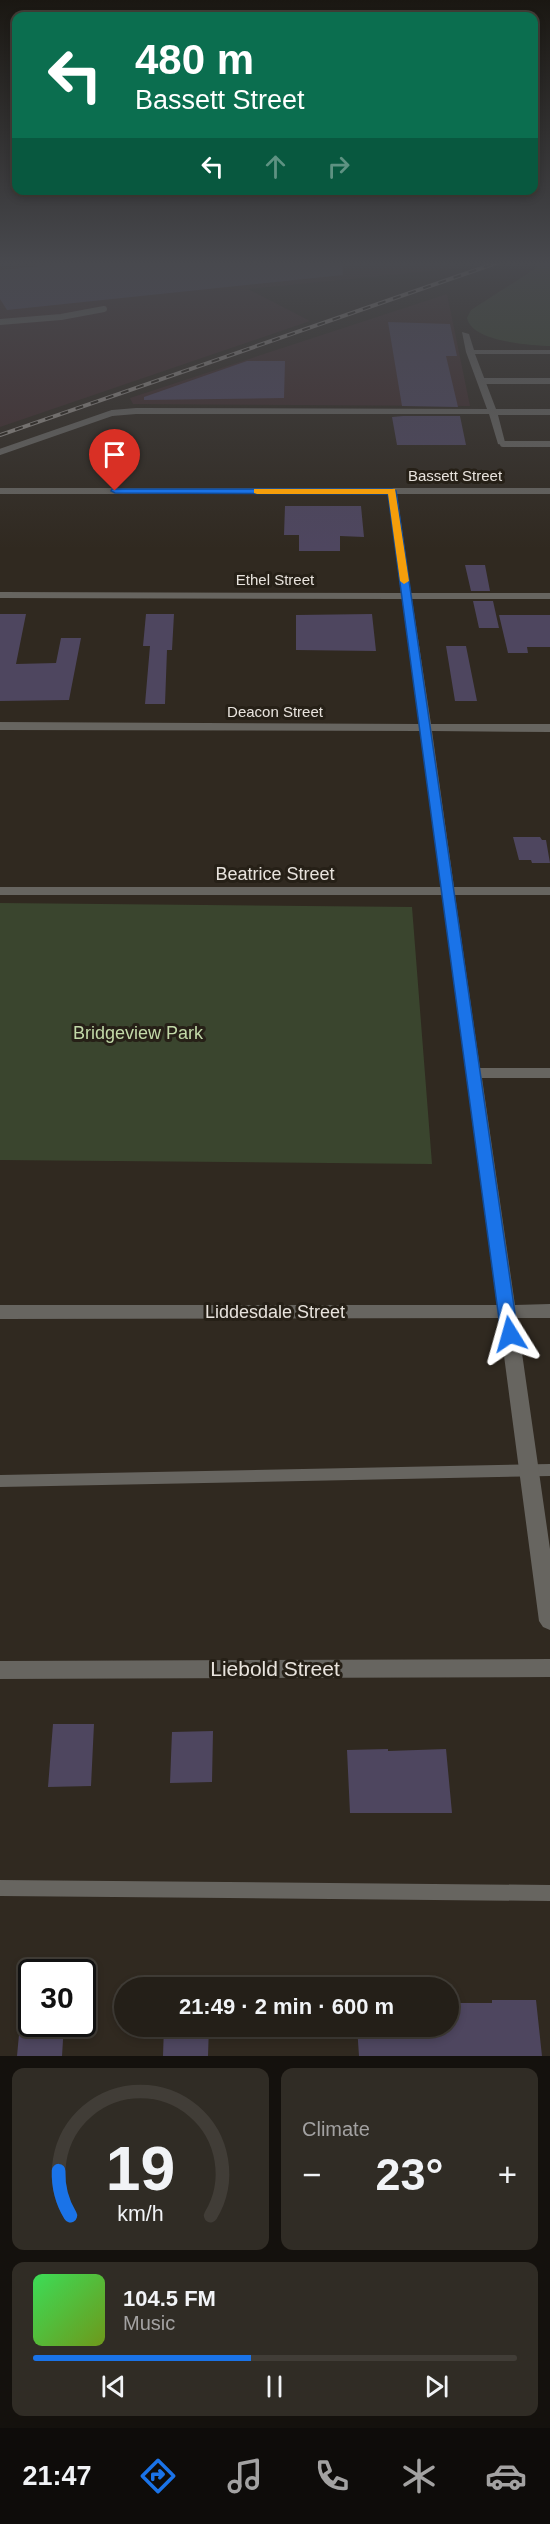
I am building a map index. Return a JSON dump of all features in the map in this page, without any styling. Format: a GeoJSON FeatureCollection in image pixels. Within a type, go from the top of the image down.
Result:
{"type":"FeatureCollection","features":[{"type":"Feature","properties":{"kind":"street"},"geometry":{"type":"LineString","coordinates":[[472,357],[495,412],[503,444]]}},
{"type":"Feature","properties":{"kind":"street"},"geometry":{"type":"LineString","coordinates":[[112,413],[550,412]]}},
{"type":"Feature","properties":{"kind":"street","name":"Bassett Street"},"geometry":{"type":"LineString","coordinates":[[0,491],[550,491]]}},
{"type":"Feature","properties":{"kind":"street"},"geometry":{"type":"LineString","coordinates":[[392,491],[550,1621]]}},
{"type":"Feature","properties":{"kind":"street","name":"Ethel Street"},"geometry":{"type":"LineString","coordinates":[[0,595],[550,596]]}},
{"type":"Feature","properties":{"kind":"street","name":"Deacon Street"},"geometry":{"type":"LineString","coordinates":[[0,726],[550,728]]}},
{"type":"Feature","properties":{"kind":"street","name":"Beatrice Street"},"geometry":{"type":"LineString","coordinates":[[0,891],[550,891]]}},
{"type":"Feature","properties":{"kind":"street"},"geometry":{"type":"LineString","coordinates":[[474,1073],[550,1073]]}},
{"type":"Feature","properties":{"kind":"street","name":"Liddesdale Street"},"geometry":{"type":"LineString","coordinates":[[0,1312],[550,1311]]}},
{"type":"Feature","properties":{"kind":"street","name":"Liebold Street"},"geometry":{"type":"LineString","coordinates":[[0,1670],[550,1668]]}},
{"type":"Feature","properties":{"kind":"lane"},"geometry":{"type":"LineString","coordinates":[[481,381],[550,381]]}},
{"type":"Feature","properties":{"kind":"lane"},"geometry":{"type":"LineString","coordinates":[[0,452],[112,413]]}},
{"type":"Feature","properties":{"kind":"lane"},"geometry":{"type":"LineString","coordinates":[[503,444],[550,444]]}},
{"type":"Feature","properties":{"kind":"lane"},"geometry":{"type":"LineString","coordinates":[[0,1481],[550,1470]]}},
{"type":"Feature","properties":{"kind":"lane"},"geometry":{"type":"LineString","coordinates":[[0,1888],[550,1893]]}},
{"type":"Feature","properties":{"kind":"shaded area"},"geometry":{"type":"Polygon","coordinates":[[[0,357],[205,357],[0,427],[0,357]]]}},
{"type":"Feature","properties":{"kind":"shaded area"},"geometry":{"type":"Polygon","coordinates":[[[255,357],[460,357],[470,406],[133,404],[130,398],[255,357]]]}},
{"type":"Feature","properties":{"kind":"green space","name":"Bridgeview Park"},"geometry":{"type":"Polygon","coordinates":[[[0,903],[412,907],[432,1164],[0,1160],[0,903]]]}},
{"type":"Feature","properties":{"kind":"building"},"geometry":{"type":"Polygon","coordinates":[[[394,357],[446,357],[458,407],[402,406],[394,357]]]}},
{"type":"Feature","properties":{"kind":"building"},"geometry":{"type":"Polygon","coordinates":[[[247,361],[285,361],[284,398],[144,400],[144,397],[247,361]]]}},
{"type":"Feature","properties":{"kind":"building"},"geometry":{"type":"Polygon","coordinates":[[[460,416],[466,445],[397,445],[392,417],[460,416]]]}},
{"type":"Feature","properties":{"kind":"building"},"geometry":{"type":"Polygon","coordinates":[[[285,506],[361,506],[364,537],[340,536],[340,551],[299,551],[299,535],[284,535],[285,506]]]}},
{"type":"Feature","properties":{"kind":"building"},"geometry":{"type":"Polygon","coordinates":[[[465,565],[485,565],[490,591],[471,591],[465,565]]]}},
{"type":"Feature","properties":{"kind":"building"},"geometry":{"type":"Polygon","coordinates":[[[473,601],[493,601],[499,628],[479,628],[473,601]]]}},
{"type":"Feature","properties":{"kind":"building"},"geometry":{"type":"Polygon","coordinates":[[[0,614],[26,614],[16,664],[56,663],[61,638],[81,638],[69,700],[0,701],[0,614]]]}},
{"type":"Feature","properties":{"kind":"building"},"geometry":{"type":"Polygon","coordinates":[[[146,614],[174,614],[172,650],[167,650],[165,704],[145,704],[150,646],[143,646],[146,614]]]}},
{"type":"Feature","properties":{"kind":"building"},"geometry":{"type":"Polygon","coordinates":[[[372,614],[376,651],[296,650],[296,615],[372,614]]]}},
{"type":"Feature","properties":{"kind":"building"},"geometry":{"type":"Polygon","coordinates":[[[499,615],[550,615],[550,647],[527,647],[528,653],[508,653],[499,615]]]}},
{"type":"Feature","properties":{"kind":"building"},"geometry":{"type":"Polygon","coordinates":[[[446,646],[466,646],[477,701],[455,701],[446,646]]]}},
{"type":"Feature","properties":{"kind":"building"},"geometry":{"type":"Polygon","coordinates":[[[513,837],[540,837],[546,840],[550,863],[519,860],[513,837]]]}},
{"type":"Feature","properties":{"kind":"building"},"geometry":{"type":"Polygon","coordinates":[[[53,1724],[94,1724],[91,1786],[48,1787],[53,1724]]]}},
{"type":"Feature","properties":{"kind":"building"},"geometry":{"type":"Polygon","coordinates":[[[213,1731],[212,1782],[170,1783],[172,1732],[213,1731]]]}},
{"type":"Feature","properties":{"kind":"building"},"geometry":{"type":"Polygon","coordinates":[[[388,1749],[388,1751],[446,1749],[452,1813],[350,1813],[347,1750],[388,1749]]]}},
{"type":"Feature","properties":{"kind":"building"},"geometry":{"type":"Polygon","coordinates":[[[492,2000],[536,2000],[542,2056],[359,2056],[358,2037],[459,2037],[459,2003],[492,2003],[492,2000]]]}},
{"type":"Feature","properties":{"kind":"building"},"geometry":{"type":"Polygon","coordinates":[[[19,2037],[63,2037],[62,2056],[17,2056],[19,2037]]]}},
{"type":"Feature","properties":{"kind":"building"},"geometry":{"type":"Polygon","coordinates":[[[164,2037],[209,2037],[208,2056],[163,2056],[164,2037]]]}},
{"type":"Feature","properties":{"kind":"railway"},"geometry":{"type":"LineString","coordinates":[[0,435],[225,357]]}},
{"type":"Feature","properties":{"kind":"slow traffic"},"geometry":{"type":"LineString","coordinates":[[257,491],[392,491],[404,581]]}},
{"type":"Feature","properties":{"kind":"route"},"geometry":{"type":"LineString","coordinates":[[115,491],[392,491],[510,1334]]}}]}
